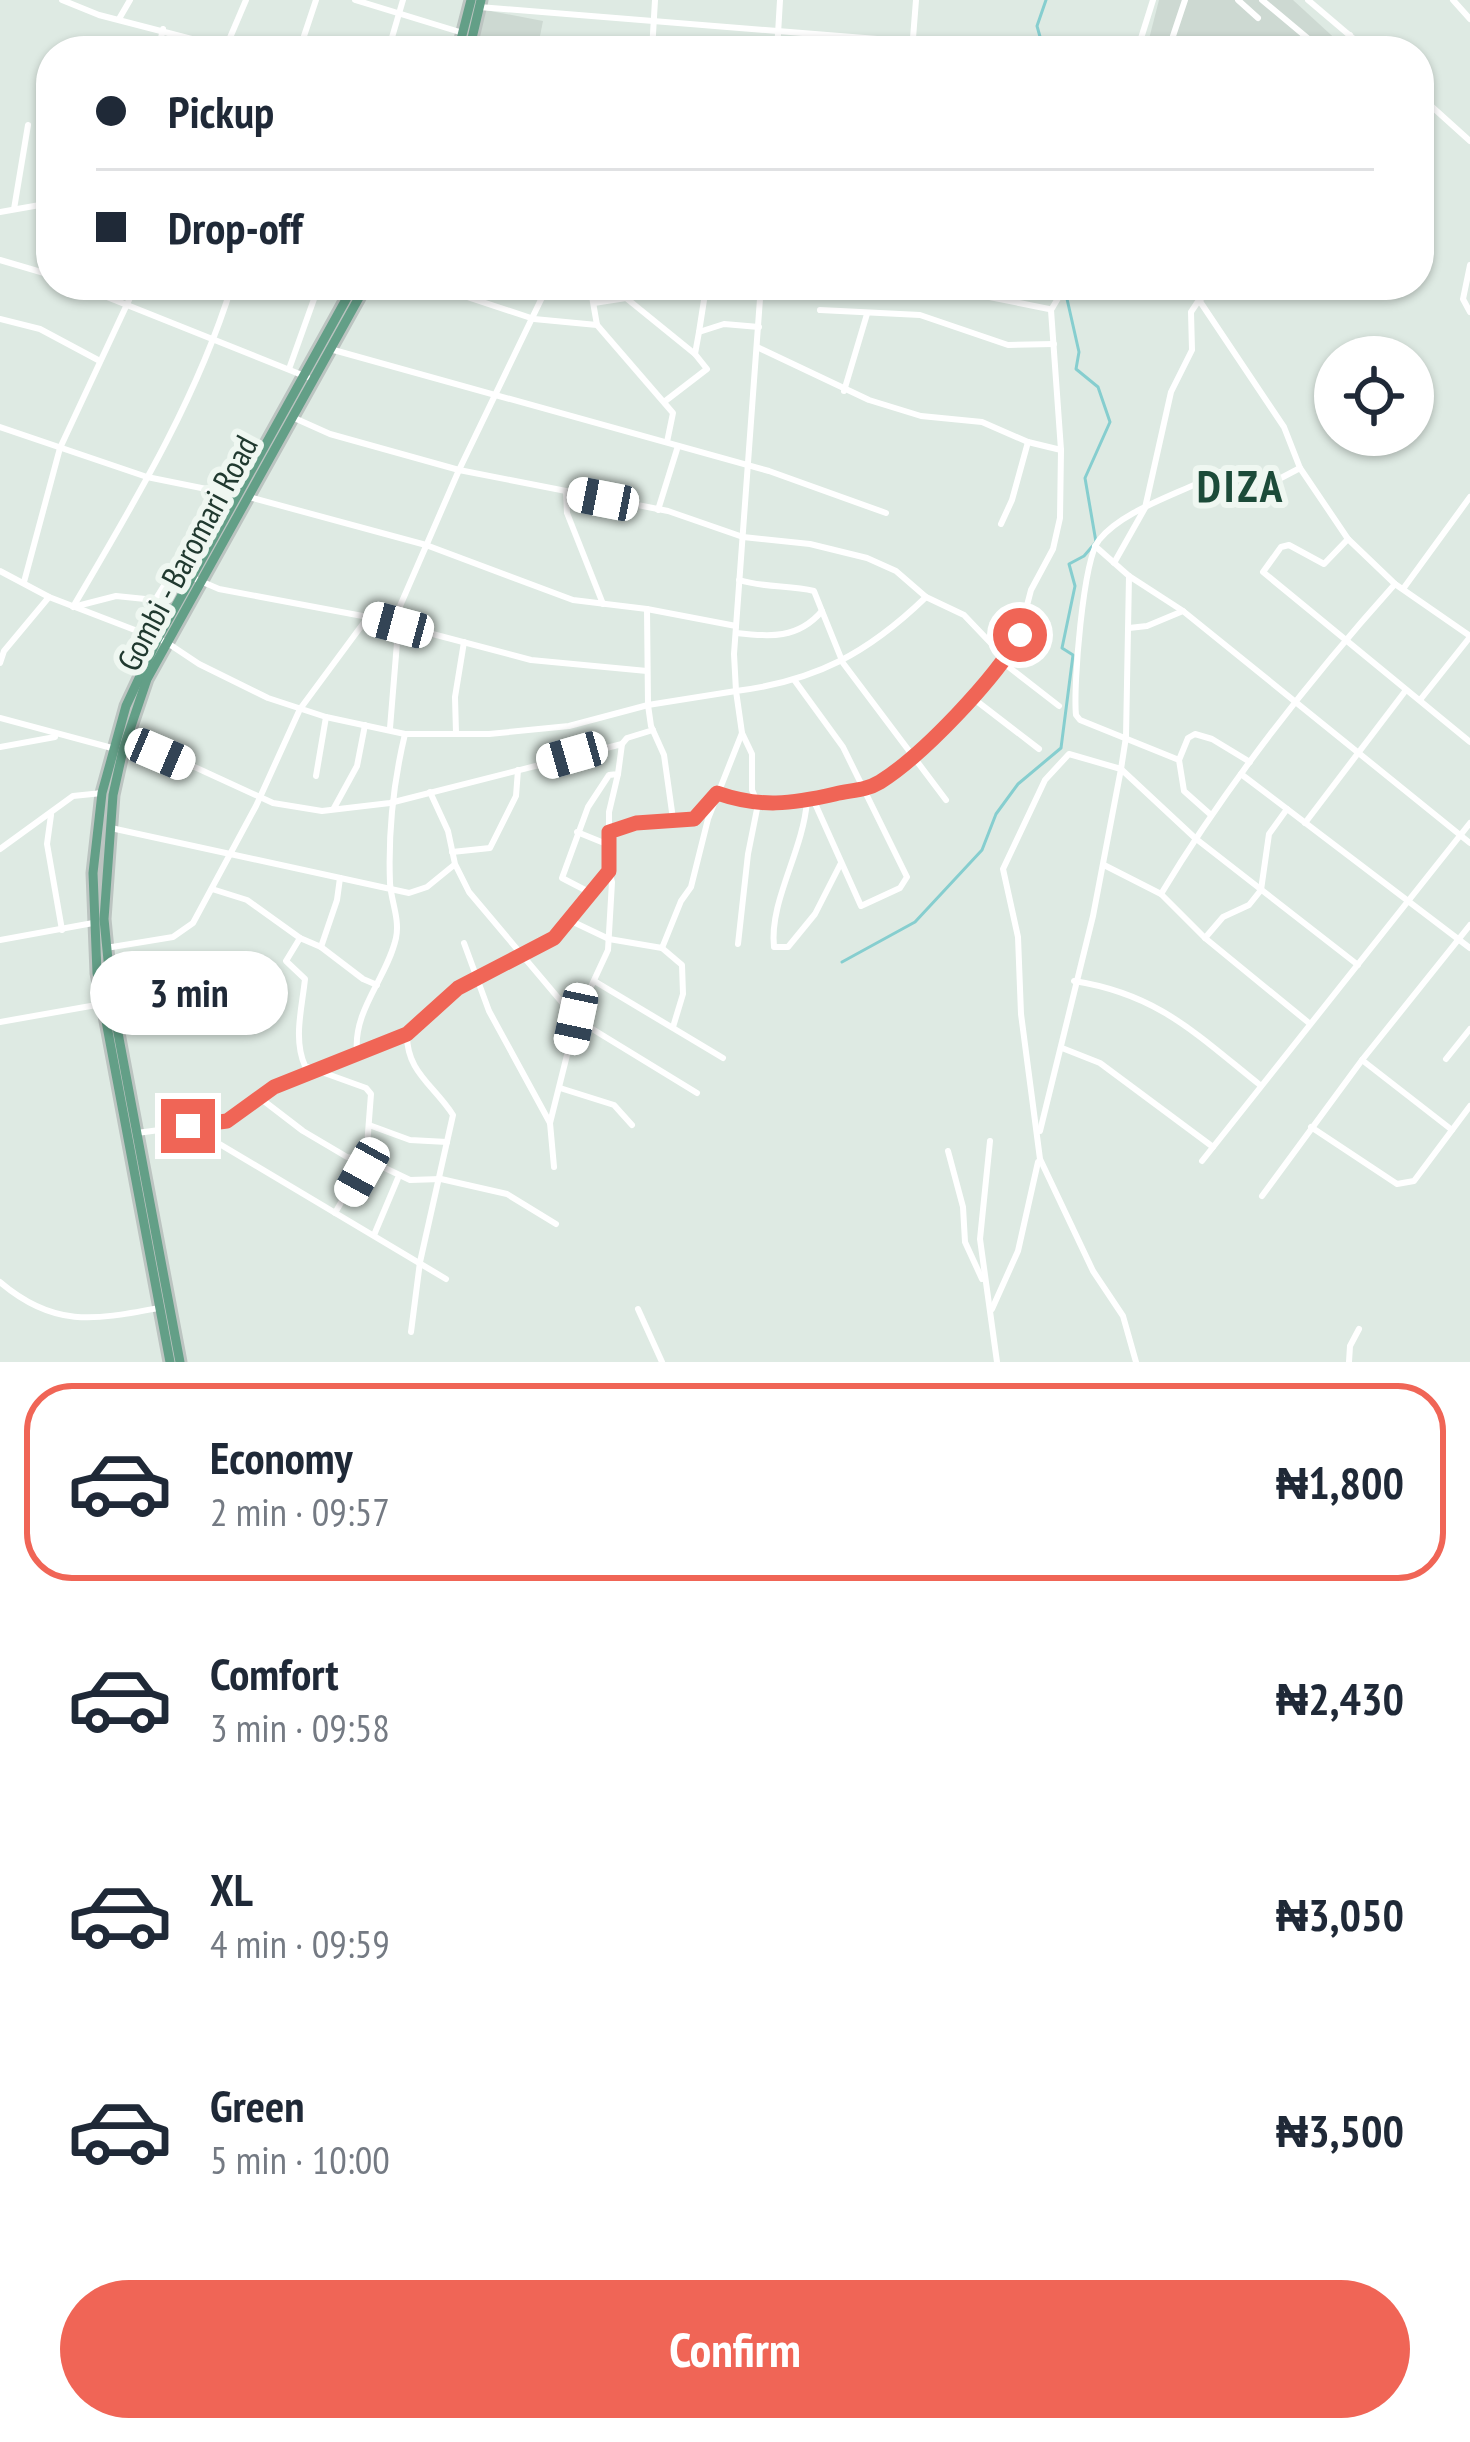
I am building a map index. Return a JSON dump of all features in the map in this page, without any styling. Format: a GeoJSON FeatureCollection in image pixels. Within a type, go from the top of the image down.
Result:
{"type":"FeatureCollection","features":[{"type":"Feature","properties":{"kind":"main road"},"geometry":{"type":"LineString","coordinates":[[462,36],[477,2]]}},
{"type":"Feature","properties":{"kind":"main road"},"geometry":{"type":"LineString","coordinates":[[472,36],[477,2]]}},
{"type":"Feature","properties":{"kind":"main road","name":"Gombi - Baromari Road"},"geometry":{"type":"LineString","coordinates":[[180,1362],[106,948],[108,827],[118,748],[126,706],[346,300]]}},
{"type":"Feature","properties":{"kind":"main road","name":"Gombi - Baromari Road"},"geometry":{"type":"LineString","coordinates":[[241,496],[358,300]]}},
{"type":"Feature","properties":{"kind":"main road","name":"Gombi - Baromari Road"},"geometry":{"type":"LineString","coordinates":[[162,641],[103,794],[93,873],[93,923],[102,1004],[170,1362]]}},
{"type":"Feature","properties":{"kind":"street"},"geometry":{"type":"LineString","coordinates":[[62,0],[185,36]]}},
{"type":"Feature","properties":{"kind":"street"},"geometry":{"type":"LineString","coordinates":[[119,19],[130,0]]}},
{"type":"Feature","properties":{"kind":"street"},"geometry":{"type":"LineString","coordinates":[[228,36],[246,0]]}},
{"type":"Feature","properties":{"kind":"street"},"geometry":{"type":"LineString","coordinates":[[304,36],[316,0]]}},
{"type":"Feature","properties":{"kind":"street"},"geometry":{"type":"LineString","coordinates":[[355,0],[463,32]]}},
{"type":"Feature","properties":{"kind":"street"},"geometry":{"type":"LineString","coordinates":[[392,36],[403,0]]}},
{"type":"Feature","properties":{"kind":"street"},"geometry":{"type":"LineString","coordinates":[[653,36],[655,0]]}},
{"type":"Feature","properties":{"kind":"street"},"geometry":{"type":"LineString","coordinates":[[778,36],[781,0]]}},
{"type":"Feature","properties":{"kind":"street"},"geometry":{"type":"LineString","coordinates":[[913,36],[916,0]]}},
{"type":"Feature","properties":{"kind":"street"},"geometry":{"type":"LineString","coordinates":[[1142,36],[1153,0]]}},
{"type":"Feature","properties":{"kind":"street"},"geometry":{"type":"LineString","coordinates":[[1173,36],[1185,0]]}},
{"type":"Feature","properties":{"kind":"street"},"geometry":{"type":"LineString","coordinates":[[1238,0],[1258,18]]}},
{"type":"Feature","properties":{"kind":"street"},"geometry":{"type":"LineString","coordinates":[[1262,0],[1305,36]]}},
{"type":"Feature","properties":{"kind":"street"},"geometry":{"type":"LineString","coordinates":[[1308,0],[1350,35]]}},
{"type":"Feature","properties":{"kind":"street"},"geometry":{"type":"LineString","coordinates":[[1453,0],[1470,20]]}},
{"type":"Feature","properties":{"kind":"street"},"geometry":{"type":"LineString","coordinates":[[477,2],[830,36]]}},
{"type":"Feature","properties":{"kind":"street"},"geometry":{"type":"LineString","coordinates":[[162,36],[164,29]]}},
{"type":"Feature","properties":{"kind":"street"},"geometry":{"type":"LineString","coordinates":[[1434,108],[1470,141]]}},
{"type":"Feature","properties":{"kind":"street"},"geometry":{"type":"LineString","coordinates":[[14,209],[28,125]]}},
{"type":"Feature","properties":{"kind":"street"},"geometry":{"type":"LineString","coordinates":[[0,212],[36,206]]}},
{"type":"Feature","properties":{"kind":"street"},"geometry":{"type":"LineString","coordinates":[[0,260],[36,271]]}},
{"type":"Feature","properties":{"kind":"street"},"geometry":{"type":"LineString","coordinates":[[1470,265],[1462,299],[1470,312]]}},
{"type":"Feature","properties":{"kind":"street"},"geometry":{"type":"LineString","coordinates":[[113,300],[308,377]]}},
{"type":"Feature","properties":{"kind":"street"},"geometry":{"type":"LineString","coordinates":[[24,582],[60,448],[98,359],[130,300]]}},
{"type":"Feature","properties":{"kind":"street"},"geometry":{"type":"LineString","coordinates":[[73,607],[173,432],[227,300]]}},
{"type":"Feature","properties":{"kind":"street"},"geometry":{"type":"LineString","coordinates":[[289,369],[314,300]]}},
{"type":"Feature","properties":{"kind":"street"},"geometry":{"type":"LineString","coordinates":[[476,300],[534,319],[597,325]]}},
{"type":"Feature","properties":{"kind":"street"},"geometry":{"type":"LineString","coordinates":[[390,730],[400,606],[459,470],[542,300]]}},
{"type":"Feature","properties":{"kind":"street"},"geometry":{"type":"LineString","coordinates":[[592,300],[597,325],[675,416],[666,443]]}},
{"type":"Feature","properties":{"kind":"street"},"geometry":{"type":"LineString","coordinates":[[593,303],[614,300]]}},
{"type":"Feature","properties":{"kind":"street"},"geometry":{"type":"LineString","coordinates":[[630,300],[707,369],[664,402]]}},
{"type":"Feature","properties":{"kind":"street"},"geometry":{"type":"LineString","coordinates":[[738,944],[758,804],[752,790],[752,754],[742,733],[736,691],[736,629],[760,300]]}},
{"type":"Feature","properties":{"kind":"street"},"geometry":{"type":"LineString","coordinates":[[1002,300],[1051,310]]}},
{"type":"Feature","properties":{"kind":"street"},"geometry":{"type":"LineString","coordinates":[[717,793],[758,804],[810,800],[862,790],[881,781],[974,699],[1018,640],[1031,590],[1053,549],[1060,518],[1061,450],[1051,310],[1057,300]]}},
{"type":"Feature","properties":{"kind":"street"},"geometry":{"type":"LineString","coordinates":[[1114,563],[1145,508],[1171,392],[1192,350],[1191,311],[1199,300],[1284,427],[1300,468],[1348,539],[1399,586],[1470,636],[1420,701]]}},
{"type":"Feature","properties":{"kind":"street"},"geometry":{"type":"LineString","coordinates":[[695,354],[704,301]]}},
{"type":"Feature","properties":{"kind":"street"},"geometry":{"type":"LineString","coordinates":[[820,310],[920,315],[1008,345],[1054,344]]}},
{"type":"Feature","properties":{"kind":"street"},"geometry":{"type":"LineString","coordinates":[[844,391],[867,314]]}},
{"type":"Feature","properties":{"kind":"street"},"geometry":{"type":"LineString","coordinates":[[0,319],[40,329],[98,359]]}},
{"type":"Feature","properties":{"kind":"street"},"geometry":{"type":"LineString","coordinates":[[699,332],[724,324],[759,327]]}},
{"type":"Feature","properties":{"kind":"street"},"geometry":{"type":"LineString","coordinates":[[757,347],[844,391],[921,416],[982,422],[1061,450]]}},
{"type":"Feature","properties":{"kind":"street"},"geometry":{"type":"LineString","coordinates":[[330,349],[820,486],[886,513]]}},
{"type":"Feature","properties":{"kind":"street"},"geometry":{"type":"LineString","coordinates":[[292,417],[330,434],[459,470],[658,510],[743,537],[810,544],[867,558],[896,572],[926,597],[964,615],[1002,659],[1059,706]]}},
{"type":"Feature","properties":{"kind":"street"},"geometry":{"type":"LineString","coordinates":[[0,427],[147,477],[241,496],[426,545],[549,593],[736,629],[789,634],[800,631],[822,611]]}},
{"type":"Feature","properties":{"kind":"street"},"geometry":{"type":"LineString","coordinates":[[1001,524],[1028,442]]}},
{"type":"Feature","properties":{"kind":"street"},"geometry":{"type":"LineString","coordinates":[[658,510],[678,446]]}},
{"type":"Feature","properties":{"kind":"street"},"geometry":{"type":"LineString","coordinates":[[1178,760],[1076,715],[1082,619],[1095,546],[1145,508],[1220,472],[1281,478],[1300,468]]}},
{"type":"Feature","properties":{"kind":"street"},"geometry":{"type":"LineString","coordinates":[[566,491],[567,513],[603,604]]}},
{"type":"Feature","properties":{"kind":"street"},"geometry":{"type":"LineString","coordinates":[[73,607],[116,596],[155,600],[222,492]]}},
{"type":"Feature","properties":{"kind":"street"},"geometry":{"type":"LineString","coordinates":[[1161,894],[1211,815],[1295,704],[1470,497]]}},
{"type":"Feature","properties":{"kind":"street"},"geometry":{"type":"LineString","coordinates":[[1348,539],[1324,564],[1289,544],[1264,572],[1470,742]]}},
{"type":"Feature","properties":{"kind":"street"},"geometry":{"type":"LineString","coordinates":[[1095,546],[1129,576],[1183,611],[1470,843]]}},
{"type":"Feature","properties":{"kind":"street"},"geometry":{"type":"LineString","coordinates":[[0,571],[49,597],[162,641],[236,684],[326,717],[405,734],[569,726],[648,706],[796,681],[843,663],[926,597]]}},
{"type":"Feature","properties":{"kind":"street"},"geometry":{"type":"LineString","coordinates":[[1039,1135],[1121,770],[1126,737],[1129,576]]}},
{"type":"Feature","properties":{"kind":"street"},"geometry":{"type":"LineString","coordinates":[[195,579],[243,595],[368,617],[531,660],[647,671]]}},
{"type":"Feature","properties":{"kind":"street"},"geometry":{"type":"LineString","coordinates":[[739,580],[777,590],[814,591],[843,663],[946,800]]}},
{"type":"Feature","properties":{"kind":"street"},"geometry":{"type":"LineString","coordinates":[[0,663],[4,651],[49,597]]}},
{"type":"Feature","properties":{"kind":"street"},"geometry":{"type":"LineString","coordinates":[[647,609],[648,706],[664,755],[674,819]]}},
{"type":"Feature","properties":{"kind":"street"},"geometry":{"type":"LineString","coordinates":[[1129,628],[1183,611]]}},
{"type":"Feature","properties":{"kind":"street"},"geometry":{"type":"LineString","coordinates":[[106,948],[173,937],[193,923],[300,709],[368,617]]}},
{"type":"Feature","properties":{"kind":"street"},"geometry":{"type":"LineString","coordinates":[[456,735],[455,697],[464,642]]}},
{"type":"Feature","properties":{"kind":"street"},"geometry":{"type":"LineString","coordinates":[[796,681],[843,747],[879,815],[907,878],[900,888],[861,906],[810,800]]}},
{"type":"Feature","properties":{"kind":"street"},"geometry":{"type":"LineString","coordinates":[[1305,823],[1406,690]]}},
{"type":"Feature","properties":{"kind":"street"},"geometry":{"type":"LineString","coordinates":[[974,699],[1040,749]]}},
{"type":"Feature","properties":{"kind":"street"},"geometry":{"type":"LineString","coordinates":[[316,776],[326,717]]}},
{"type":"Feature","properties":{"kind":"street"},"geometry":{"type":"LineString","coordinates":[[0,718],[118,748]]}},
{"type":"Feature","properties":{"kind":"street"},"geometry":{"type":"LineString","coordinates":[[334,808],[356,766],[364,725]]}},
{"type":"Feature","properties":{"kind":"street"},"geometry":{"type":"LineString","coordinates":[[554,1167],[550,1123],[576,1019],[596,982],[609,939],[609,832],[622,744],[653,730]]}},
{"type":"Feature","properties":{"kind":"street"},"geometry":{"type":"LineString","coordinates":[[662,948],[692,887],[717,793],[742,733]]}},
{"type":"Feature","properties":{"kind":"street"},"geometry":{"type":"LineString","coordinates":[[357,1052],[356,1028],[398,934],[390,888],[391,803],[405,734]]}},
{"type":"Feature","properties":{"kind":"street"},"geometry":{"type":"LineString","coordinates":[[1211,815],[1184,791],[1178,760],[1190,735],[1212,739],[1250,762]]}},
{"type":"Feature","properties":{"kind":"street"},"geometry":{"type":"LineString","coordinates":[[0,747],[61,736]]}},
{"type":"Feature","properties":{"kind":"street"},"geometry":{"type":"LineString","coordinates":[[127,736],[302,810],[391,803],[622,744]]}},
{"type":"Feature","properties":{"kind":"street"},"geometry":{"type":"LineString","coordinates":[[1136,1362],[1123,1316],[1094,1271],[1040,1159],[1022,1014],[1018,937],[1004,879],[1005,860],[1045,780],[1069,754],[1121,770],[1195,838],[1358,964]]}},
{"type":"Feature","properties":{"kind":"street"},"geometry":{"type":"LineString","coordinates":[[452,852],[490,848],[513,805],[518,770]]}},
{"type":"Feature","properties":{"kind":"street"},"geometry":{"type":"LineString","coordinates":[[589,892],[562,881],[577,832],[601,785],[609,775],[618,774]]}},
{"type":"Feature","properties":{"kind":"street"},"geometry":{"type":"LineString","coordinates":[[1241,774],[1470,948]]}},
{"type":"Feature","properties":{"kind":"street"},"geometry":{"type":"LineString","coordinates":[[430,792],[448,831],[455,864],[480,908],[576,1019],[698,1093]]}},
{"type":"Feature","properties":{"kind":"street"},"geometry":{"type":"LineString","coordinates":[[609,832],[636,823],[694,819],[717,793]]}},
{"type":"Feature","properties":{"kind":"street"},"geometry":{"type":"LineString","coordinates":[[0,849],[74,796],[103,794]]}},
{"type":"Feature","properties":{"kind":"street"},"geometry":{"type":"LineString","coordinates":[[810,800],[773,924],[774,947],[788,947],[815,914],[841,863]]}},
{"type":"Feature","properties":{"kind":"street"},"geometry":{"type":"LineString","coordinates":[[1205,938],[1222,917],[1249,905],[1262,890],[1269,834],[1287,809]]}},
{"type":"Feature","properties":{"kind":"street"},"geometry":{"type":"LineString","coordinates":[[52,812],[47,844],[62,930]]}},
{"type":"Feature","properties":{"kind":"street"},"geometry":{"type":"LineString","coordinates":[[694,819],[704,839]]}},
{"type":"Feature","properties":{"kind":"street"},"geometry":{"type":"LineString","coordinates":[[1202,1161],[1470,824]]}},
{"type":"Feature","properties":{"kind":"street"},"geometry":{"type":"LineString","coordinates":[[108,827],[418,892],[455,864]]}},
{"type":"Feature","properties":{"kind":"street"},"geometry":{"type":"LineString","coordinates":[[577,832],[609,845]]}},
{"type":"Feature","properties":{"kind":"street"},"geometry":{"type":"LineString","coordinates":[[1103,865],[1161,894],[1205,938],[1309,1023]]}},
{"type":"Feature","properties":{"kind":"street"},"geometry":{"type":"LineString","coordinates":[[136,1132],[219,1124],[294,1078],[407,1034],[458,988],[554,938],[609,871]]}},
{"type":"Feature","properties":{"kind":"street"},"geometry":{"type":"LineString","coordinates":[[321,946],[340,878]]}},
{"type":"Feature","properties":{"kind":"street"},"geometry":{"type":"LineString","coordinates":[[212,890],[247,900],[377,985]]}},
{"type":"Feature","properties":{"kind":"street"},"geometry":{"type":"LineString","coordinates":[[569,920],[609,939],[662,948],[682,965],[684,978],[673,1027]]}},
{"type":"Feature","properties":{"kind":"street"},"geometry":{"type":"LineString","coordinates":[[0,940],[93,923]]}},
{"type":"Feature","properties":{"kind":"street"},"geometry":{"type":"LineString","coordinates":[[1262,1196],[1362,1060],[1470,926]]}},
{"type":"Feature","properties":{"kind":"street"},"geometry":{"type":"LineString","coordinates":[[300,938],[286,961],[305,979],[300,1048],[305,1066],[366,1088],[371,1100],[366,1160],[335,1213]]}},
{"type":"Feature","properties":{"kind":"street"},"geometry":{"type":"LineString","coordinates":[[464,943],[474,980],[550,1123]]}},
{"type":"Feature","properties":{"kind":"street"},"geometry":{"type":"LineString","coordinates":[[1074,981],[1116,988],[1148,1001],[1261,1085]]}},
{"type":"Feature","properties":{"kind":"street"},"geometry":{"type":"LineString","coordinates":[[596,982],[723,1058]]}},
{"type":"Feature","properties":{"kind":"street"},"geometry":{"type":"LineString","coordinates":[[0,1022],[102,1004]]}},
{"type":"Feature","properties":{"kind":"street"},"geometry":{"type":"LineString","coordinates":[[1446,1059],[1470,1029]]}},
{"type":"Feature","properties":{"kind":"street"},"geometry":{"type":"LineString","coordinates":[[407,1034],[406,1050],[414,1071],[453,1114],[420,1262],[411,1332]]}},
{"type":"Feature","properties":{"kind":"street"},"geometry":{"type":"LineString","coordinates":[[1062,1048],[1100,1063],[1213,1147]]}},
{"type":"Feature","properties":{"kind":"street"},"geometry":{"type":"LineString","coordinates":[[1362,1060],[1452,1130]]}},
{"type":"Feature","properties":{"kind":"street"},"geometry":{"type":"LineString","coordinates":[[560,1088],[614,1105],[632,1125]]}},
{"type":"Feature","properties":{"kind":"street"},"geometry":{"type":"LineString","coordinates":[[260,1098],[321,1144],[354,1160],[366,1160],[399,1177],[441,1179],[507,1194],[556,1224]]}},
{"type":"Feature","properties":{"kind":"street"},"geometry":{"type":"LineString","coordinates":[[1311,1127],[1397,1184],[1407,1184],[1470,1106]]}},
{"type":"Feature","properties":{"kind":"street"},"geometry":{"type":"LineString","coordinates":[[369,1125],[410,1140],[448,1142]]}},
{"type":"Feature","properties":{"kind":"street"},"geometry":{"type":"LineString","coordinates":[[188,1126],[446,1279]]}},
{"type":"Feature","properties":{"kind":"street"},"geometry":{"type":"LineString","coordinates":[[990,1141],[980,1225],[997,1362]]}},
{"type":"Feature","properties":{"kind":"street"},"geometry":{"type":"LineString","coordinates":[[948,1151],[965,1242],[985,1283]]}},
{"type":"Feature","properties":{"kind":"street"},"geometry":{"type":"LineString","coordinates":[[989,1313],[1018,1251],[1040,1159]]}},
{"type":"Feature","properties":{"kind":"street"},"geometry":{"type":"LineString","coordinates":[[374,1235],[399,1177]]}},
{"type":"Feature","properties":{"kind":"street"},"geometry":{"type":"LineString","coordinates":[[0,1282],[35,1307],[59,1316],[93,1319],[159,1308]]}},
{"type":"Feature","properties":{"kind":"street"},"geometry":{"type":"LineString","coordinates":[[638,1309],[662,1362]]}},
{"type":"Feature","properties":{"kind":"street"},"geometry":{"type":"LineString","coordinates":[[1349,1362],[1350,1346],[1359,1329]]}},
{"type":"Feature","properties":{"kind":"shaded area"},"geometry":{"type":"Polygon","coordinates":[[[1159,0],[1293,0],[1332,36],[1150,36],[1159,0]]]}},
{"type":"Feature","properties":{"kind":"shaded area"},"geometry":{"type":"Polygon","coordinates":[[[485,10],[543,21],[540,36],[478,36],[485,10]]]}},
{"type":"Feature","properties":{"kind":"waterway"},"geometry":{"type":"LineString","coordinates":[[1040,36],[1037,26],[1046,0]]}},
{"type":"Feature","properties":{"kind":"waterway"},"geometry":{"type":"LineString","coordinates":[[842,962],[915,922],[982,850],[996,814],[1018,784],[1061,748],[1073,655],[1062,648],[1075,586],[1069,564],[1096,542],[1085,478],[1110,422],[1098,387],[1076,369],[1079,352],[1067,300]]}},
{"type":"Feature","properties":{"kind":"district","name":"DIZA"},"geometry":{"type":"Point","coordinates":[1241,486]}},
{"type":"Feature","properties":{"kind":"route"},"geometry":{"type":"LineString","coordinates":[[188,1126],[227,1121],[274,1087],[407,1034],[458,988],[554,938],[609,871],[609,832],[636,823],[694,819],[717,793],[748,803],[787,805],[862,790],[881,781],[974,699],[1020,635]]}}]}
